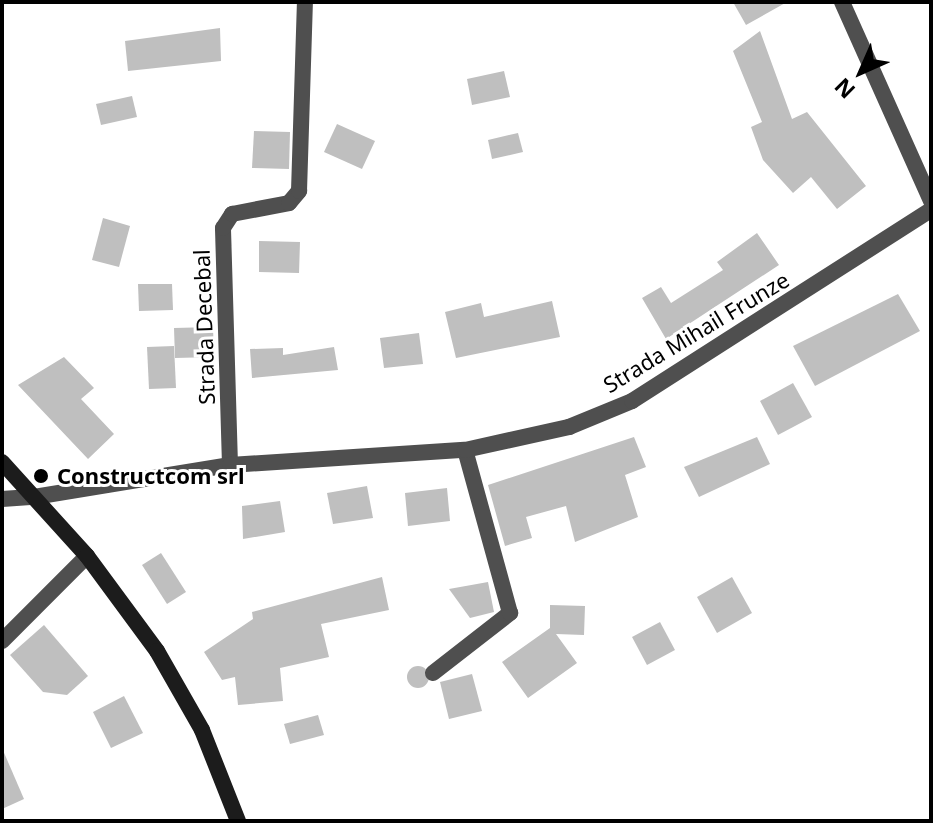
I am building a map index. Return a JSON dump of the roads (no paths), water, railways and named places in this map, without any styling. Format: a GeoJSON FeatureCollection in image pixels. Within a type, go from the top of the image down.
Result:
{"type":"FeatureCollection","features":[{"type":"Feature","properties":{"kind":"main road"},"geometry":{"type":"LineString","coordinates":[[2,462],[87,556],[157,651],[202,730],[238,821]]}},
{"type":"Feature","properties":{"kind":"street","name":"Strada Decebal"},"geometry":{"type":"LineString","coordinates":[[230,465],[223,228],[232,214],[289,203],[299,191],[305,2]]}},
{"type":"Feature","properties":{"kind":"street"},"geometry":{"type":"LineString","coordinates":[[842,2],[931,201]]}},
{"type":"Feature","properties":{"kind":"street","name":"Strada Mihail Frunze"},"geometry":{"type":"LineString","coordinates":[[2,499],[34,497],[230,465],[465,450],[569,427],[632,401],[931,210]]}},
{"type":"Feature","properties":{"kind":"street"},"geometry":{"type":"LineString","coordinates":[[433,673],[510,613],[465,450]]}},
{"type":"Feature","properties":{"kind":"street"},"geometry":{"type":"LineString","coordinates":[[2,641],[87,556]]}},
{"type":"Feature","properties":{"kind":"place","name":"Constructcom srl"},"geometry":{"type":"Point","coordinates":[41,476]}}]}
